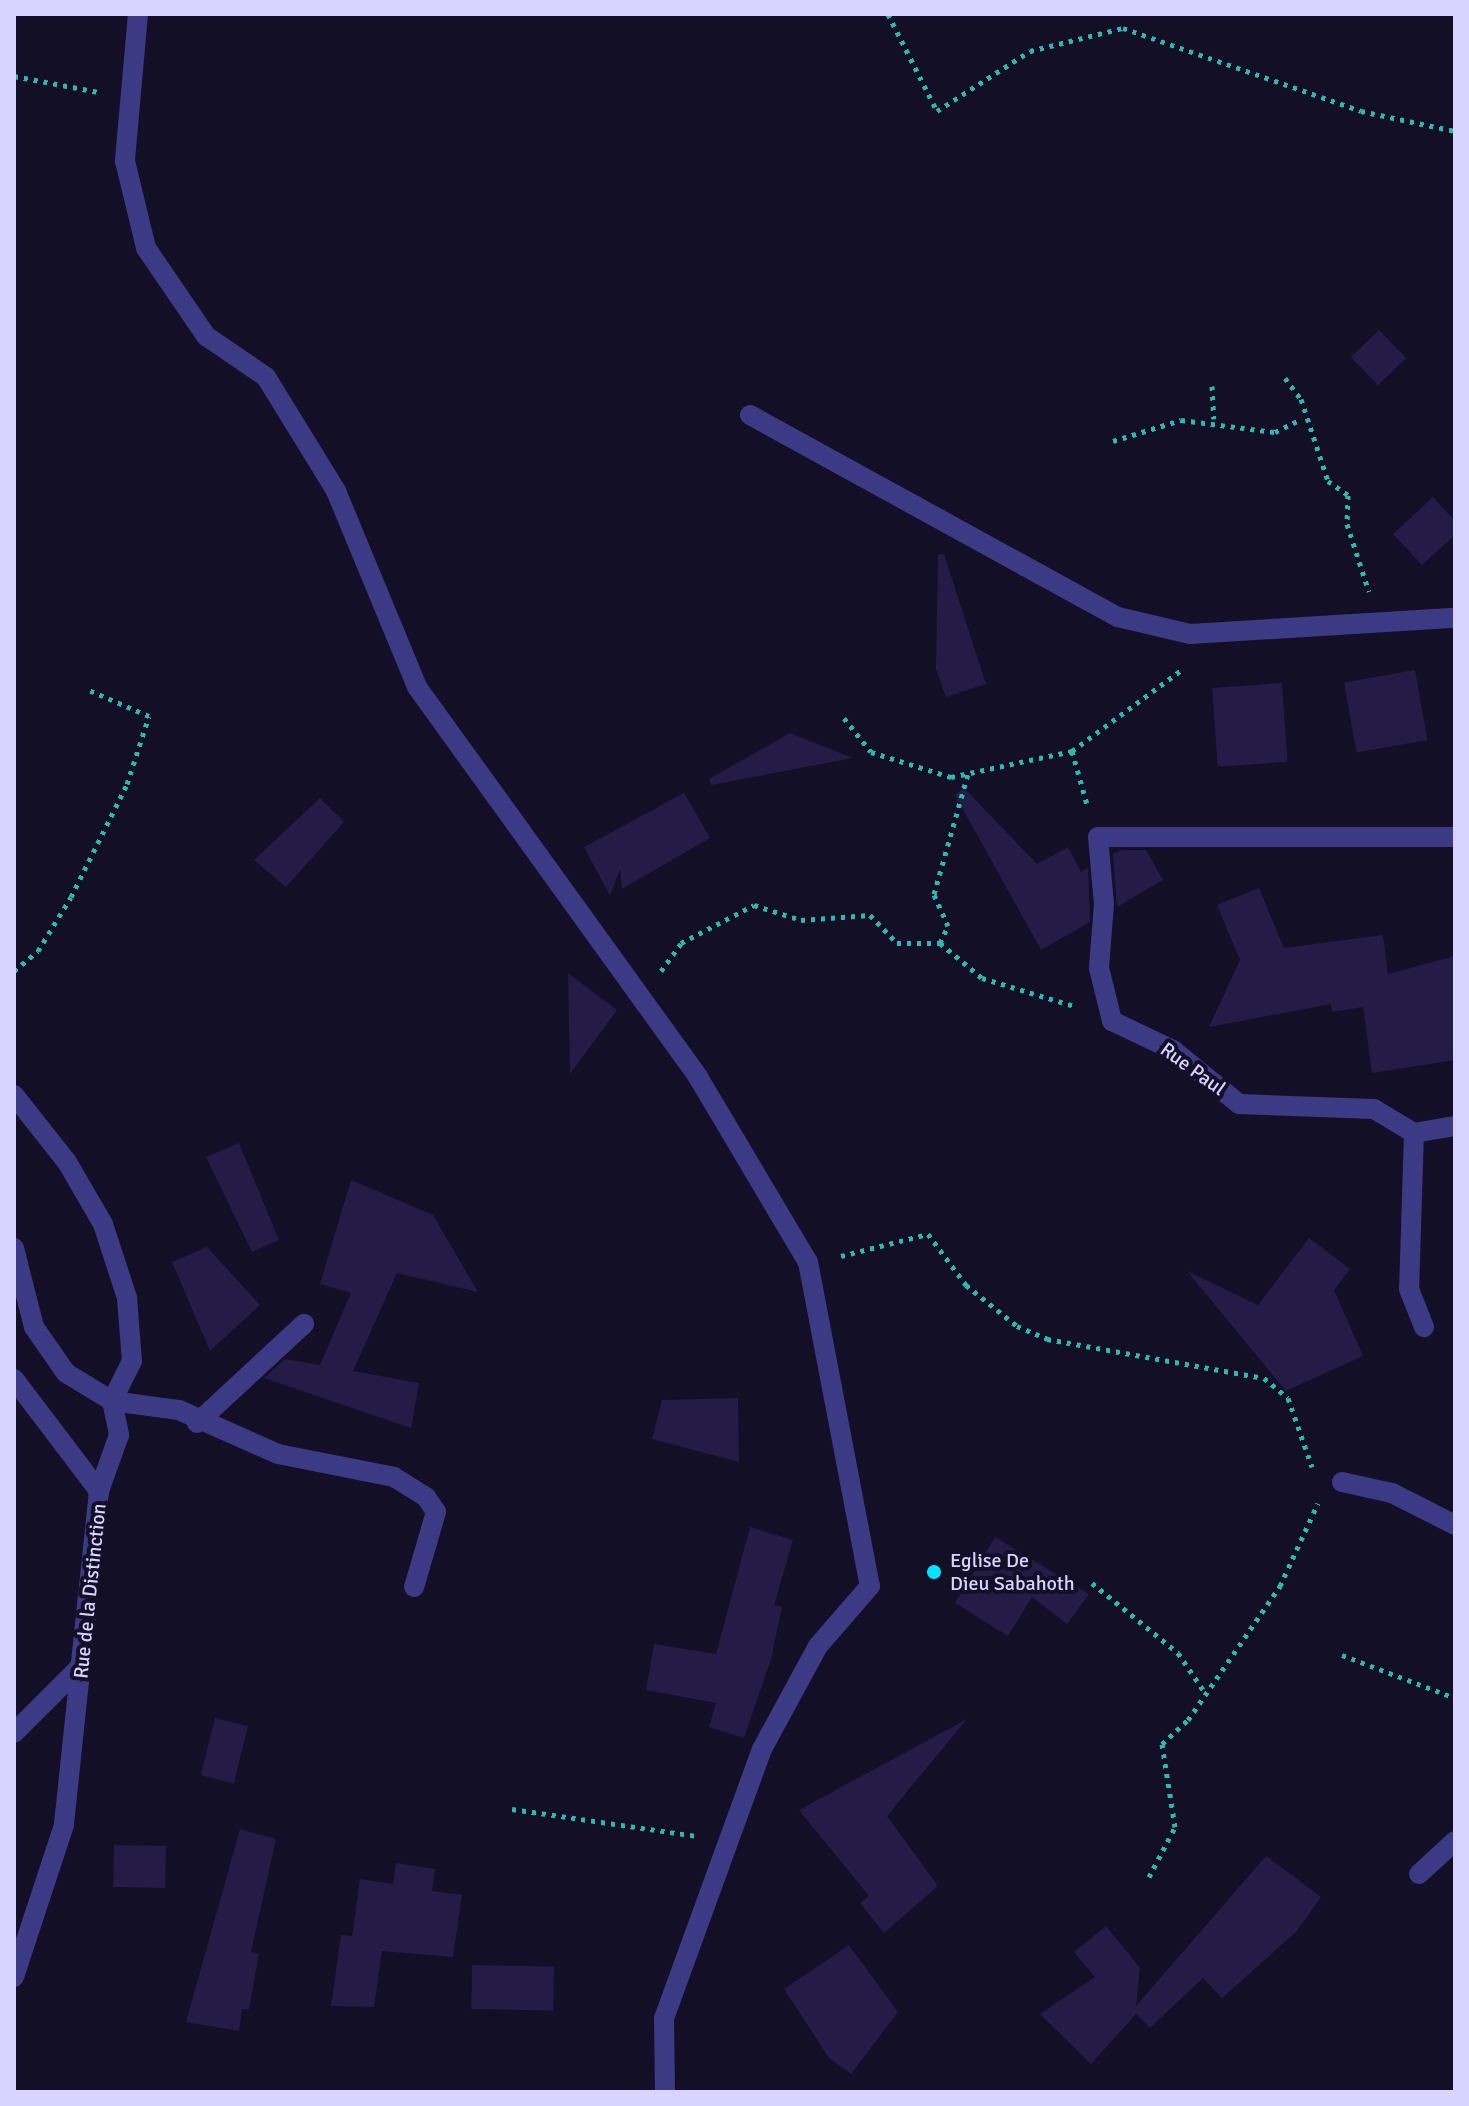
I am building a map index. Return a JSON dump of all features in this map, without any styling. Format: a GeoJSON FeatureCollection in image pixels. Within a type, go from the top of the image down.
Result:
{"type":"FeatureCollection","features":[{"type":"Feature","properties":{"kind":"street"},"geometry":{"type":"LineString","coordinates":[[138,14],[128,97],[125,161],[146,248],[206,336],[266,377],[336,491],[417,687],[641,997],[808,1262],[870,1586],[818,1646],[762,1749],[664,2018],[665,2092]]}},
{"type":"Feature","properties":{"kind":"street"},"geometry":{"type":"LineString","coordinates":[[750,415],[1118,617],[1190,634],[1455,618]]}},
{"type":"Feature","properties":{"kind":"street"},"geometry":{"type":"LineString","coordinates":[[1112,1021],[1099,968],[1104,904],[1098,837],[1455,837]]}},
{"type":"Feature","properties":{"kind":"street","name":"Rue Paul"},"geometry":{"type":"LineString","coordinates":[[1112,1021],[1173,1050],[1239,1104],[1374,1109],[1414,1133]]}},
{"type":"Feature","properties":{"kind":"street"},"geometry":{"type":"LineString","coordinates":[[14,1095],[49,1136],[103,1224],[127,1298],[132,1361],[112,1401]]}},
{"type":"Feature","properties":{"kind":"street"},"geometry":{"type":"LineString","coordinates":[[1424,1327],[1409,1289],[1414,1133],[1455,1126]]}},
{"type":"Feature","properties":{"kind":"street"},"geometry":{"type":"LineString","coordinates":[[14,1248],[34,1327],[66,1373],[112,1401],[179,1410],[197,1423],[278,1454],[394,1477],[426,1497],[436,1512],[414,1587]]}},
{"type":"Feature","properties":{"kind":"street"},"geometry":{"type":"LineString","coordinates":[[197,1423],[304,1324]]}},
{"type":"Feature","properties":{"kind":"street"},"geometry":{"type":"LineString","coordinates":[[14,1379],[99,1491]]}},
{"type":"Feature","properties":{"kind":"street","name":"Rue de la Distinction"},"geometry":{"type":"LineString","coordinates":[[14,1977],[64,1825],[99,1491],[119,1435],[112,1401]]}},
{"type":"Feature","properties":{"kind":"street"},"geometry":{"type":"LineString","coordinates":[[1335,1482],[1392,1493],[1455,1525]]}},
{"type":"Feature","properties":{"kind":"street"},"geometry":{"type":"LineString","coordinates":[[14,1733],[82,1665]]}},
{"type":"Feature","properties":{"kind":"street"},"geometry":{"type":"LineString","coordinates":[[1419,1874],[1455,1841]]}},
{"type":"Feature","properties":{"kind":"path"},"geometry":{"type":"LineString","coordinates":[[888,14],[937,111],[1030,51],[1123,28],[1361,111],[1455,131]]}},
{"type":"Feature","properties":{"kind":"path"},"geometry":{"type":"LineString","coordinates":[[14,76],[128,97]]}},
{"type":"Feature","properties":{"kind":"path"},"geometry":{"type":"LineString","coordinates":[[1285,378],[1301,399],[1302,419],[1328,481],[1348,495],[1347,524],[1379,624]]}},
{"type":"Feature","properties":{"kind":"path"},"geometry":{"type":"LineString","coordinates":[[1212,386],[1214,419]]}},
{"type":"Feature","properties":{"kind":"path"},"geometry":{"type":"LineString","coordinates":[[1113,441],[1146,437],[1181,420],[1214,419],[1241,431],[1275,432],[1302,419]]}},
{"type":"Feature","properties":{"kind":"path"},"geometry":{"type":"LineString","coordinates":[[844,718],[871,752],[951,777],[1072,751],[1196,657]]}},
{"type":"Feature","properties":{"kind":"path"},"geometry":{"type":"LineString","coordinates":[[14,971],[38,951],[71,897],[127,784],[149,716],[89,690]]}},
{"type":"Feature","properties":{"kind":"path"},"geometry":{"type":"LineString","coordinates":[[1072,751],[1098,837]]}},
{"type":"Feature","properties":{"kind":"path"},"geometry":{"type":"LineString","coordinates":[[940,943],[948,926],[934,894],[968,774]]}},
{"type":"Feature","properties":{"kind":"path"},"geometry":{"type":"LineString","coordinates":[[641,997],[681,943],[754,905],[801,920],[870,915],[897,943],[940,943],[982,978],[1029,987],[1112,1021]]}},
{"type":"Feature","properties":{"kind":"path"},"geometry":{"type":"LineString","coordinates":[[808,1262],[928,1234],[966,1285],[1017,1326],[1047,1339],[1264,1378],[1288,1398],[1316,1481],[1335,1482],[1280,1586],[1206,1694],[1162,1744],[1175,1827],[1149,1877]]}},
{"type":"Feature","properties":{"kind":"path"},"geometry":{"type":"LineString","coordinates":[[1092,1583],[1178,1653],[1206,1694]]}},
{"type":"Feature","properties":{"kind":"path"},"geometry":{"type":"LineString","coordinates":[[1342,1655],[1455,1698]]}},
{"type":"Feature","properties":{"kind":"path"},"geometry":{"type":"LineString","coordinates":[[512,1809],[728,1844]]}},
{"type":"Feature","properties":{"kind":"building"},"geometry":{"type":"Polygon","coordinates":[[[1379,330],[1406,358],[1378,385],[1351,357],[1379,330]]]}},
{"type":"Feature","properties":{"kind":"building"},"geometry":{"type":"Polygon","coordinates":[[[1433,497],[1455,521],[1455,535],[1422,565],[1393,534],[1433,497]]]}},
{"type":"Feature","properties":{"kind":"building"},"geometry":{"type":"Polygon","coordinates":[[[944,554],[986,684],[946,697],[936,669],[938,555],[944,554]]]}},
{"type":"Feature","properties":{"kind":"building"},"geometry":{"type":"Polygon","coordinates":[[[1415,670],[1427,740],[1356,752],[1344,683],[1415,670]]]}},
{"type":"Feature","properties":{"kind":"building"},"geometry":{"type":"Polygon","coordinates":[[[1282,683],[1288,762],[1218,767],[1212,688],[1282,683]]]}},
{"type":"Feature","properties":{"kind":"building"},"geometry":{"type":"Polygon","coordinates":[[[790,733],[853,758],[711,785],[709,779],[790,733]]]}},
{"type":"Feature","properties":{"kind":"building"},"geometry":{"type":"Polygon","coordinates":[[[964,788],[1037,864],[1068,847],[1081,872],[1088,868],[1090,922],[1041,950],[955,795],[964,788]]]}},
{"type":"Feature","properties":{"kind":"building"},"geometry":{"type":"Polygon","coordinates":[[[684,793],[710,838],[622,889],[620,869],[610,896],[584,847],[684,793]]]}},
{"type":"Feature","properties":{"kind":"building"},"geometry":{"type":"Polygon","coordinates":[[[320,798],[344,822],[286,887],[254,860],[320,798]]]}},
{"type":"Feature","properties":{"kind":"building"},"geometry":{"type":"Polygon","coordinates":[[[1121,850],[1146,850],[1163,880],[1117,907],[1113,854],[1121,850]]]}},
{"type":"Feature","properties":{"kind":"building"},"geometry":{"type":"Polygon","coordinates":[[[1259,888],[1284,948],[1383,935],[1388,974],[1455,956],[1455,1060],[1372,1073],[1363,1007],[1332,1012],[1331,1004],[1209,1027],[1240,960],[1217,905],[1259,888]]]}},
{"type":"Feature","properties":{"kind":"building"},"geometry":{"type":"Polygon","coordinates":[[[568,973],[617,1010],[570,1074],[568,973]]]}},
{"type":"Feature","properties":{"kind":"building"},"geometry":{"type":"Polygon","coordinates":[[[239,1143],[279,1240],[252,1252],[206,1157],[239,1143]]]}},
{"type":"Feature","properties":{"kind":"building"},"geometry":{"type":"Polygon","coordinates":[[[351,1180],[433,1215],[478,1292],[397,1273],[353,1371],[419,1383],[411,1428],[264,1378],[285,1359],[320,1365],[351,1293],[320,1284],[351,1180]]]}},
{"type":"Feature","properties":{"kind":"building"},"geometry":{"type":"Polygon","coordinates":[[[1309,1238],[1350,1269],[1334,1290],[1363,1356],[1286,1391],[1187,1271],[1258,1305],[1309,1238]]]}},
{"type":"Feature","properties":{"kind":"building"},"geometry":{"type":"Polygon","coordinates":[[[207,1247],[260,1305],[210,1351],[172,1262],[207,1247]]]}},
{"type":"Feature","properties":{"kind":"building"},"geometry":{"type":"Polygon","coordinates":[[[738,1398],[739,1462],[652,1439],[662,1400],[738,1398]]]}},
{"type":"Feature","properties":{"kind":"building"},"geometry":{"type":"Polygon","coordinates":[[[750,1527],[793,1540],[774,1605],[782,1607],[771,1659],[744,1738],[709,1727],[716,1703],[646,1690],[654,1644],[716,1654],[750,1527]]]}},
{"type":"Feature","properties":{"kind":"building"},"geometry":{"type":"Polygon","coordinates":[[[995,1537],[1089,1594],[1067,1624],[1032,1597],[1008,1636],[955,1603],[995,1537]]]}},
{"type":"Feature","properties":{"kind":"building"},"geometry":{"type":"Polygon","coordinates":[[[215,1718],[248,1726],[234,1783],[201,1775],[215,1718]]]}},
{"type":"Feature","properties":{"kind":"building"},"geometry":{"type":"Polygon","coordinates":[[[967,1719],[887,1816],[938,1886],[884,1933],[860,1903],[869,1896],[799,1810],[967,1719]]]}},
{"type":"Feature","properties":{"kind":"building"},"geometry":{"type":"Polygon","coordinates":[[[240,1829],[276,1839],[251,1952],[259,1954],[249,2009],[242,2009],[239,2031],[186,2022],[240,1829]]]}},
{"type":"Feature","properties":{"kind":"building"},"geometry":{"type":"Polygon","coordinates":[[[114,1845],[166,1846],[165,1888],[113,1887],[114,1845]]]}},
{"type":"Feature","properties":{"kind":"building"},"geometry":{"type":"Polygon","coordinates":[[[1266,1856],[1321,1897],[1296,1932],[1222,1998],[1203,1978],[1150,2028],[1136,2014],[1091,2064],[1040,2014],[1095,1977],[1074,1952],[1106,1926],[1140,1968],[1136,2006],[1266,1856]]]}},
{"type":"Feature","properties":{"kind":"building"},"geometry":{"type":"Polygon","coordinates":[[[396,1863],[435,1869],[432,1891],[462,1895],[453,1957],[382,1951],[374,2007],[331,2006],[341,1935],[352,1936],[360,1879],[393,1884],[396,1863]]]}},
{"type":"Feature","properties":{"kind":"building"},"geometry":{"type":"Polygon","coordinates":[[[849,1945],[898,2012],[851,2074],[829,2058],[784,1989],[849,1945]]]}},
{"type":"Feature","properties":{"kind":"building"},"geometry":{"type":"Polygon","coordinates":[[[472,1965],[554,1966],[553,2010],[471,2009],[472,1965]]]}},
{"type":"Feature","properties":{"kind":"place","name":"Eglise De Dieu Sabahoth"},"geometry":{"type":"Point","coordinates":[934,1572]}}]}
